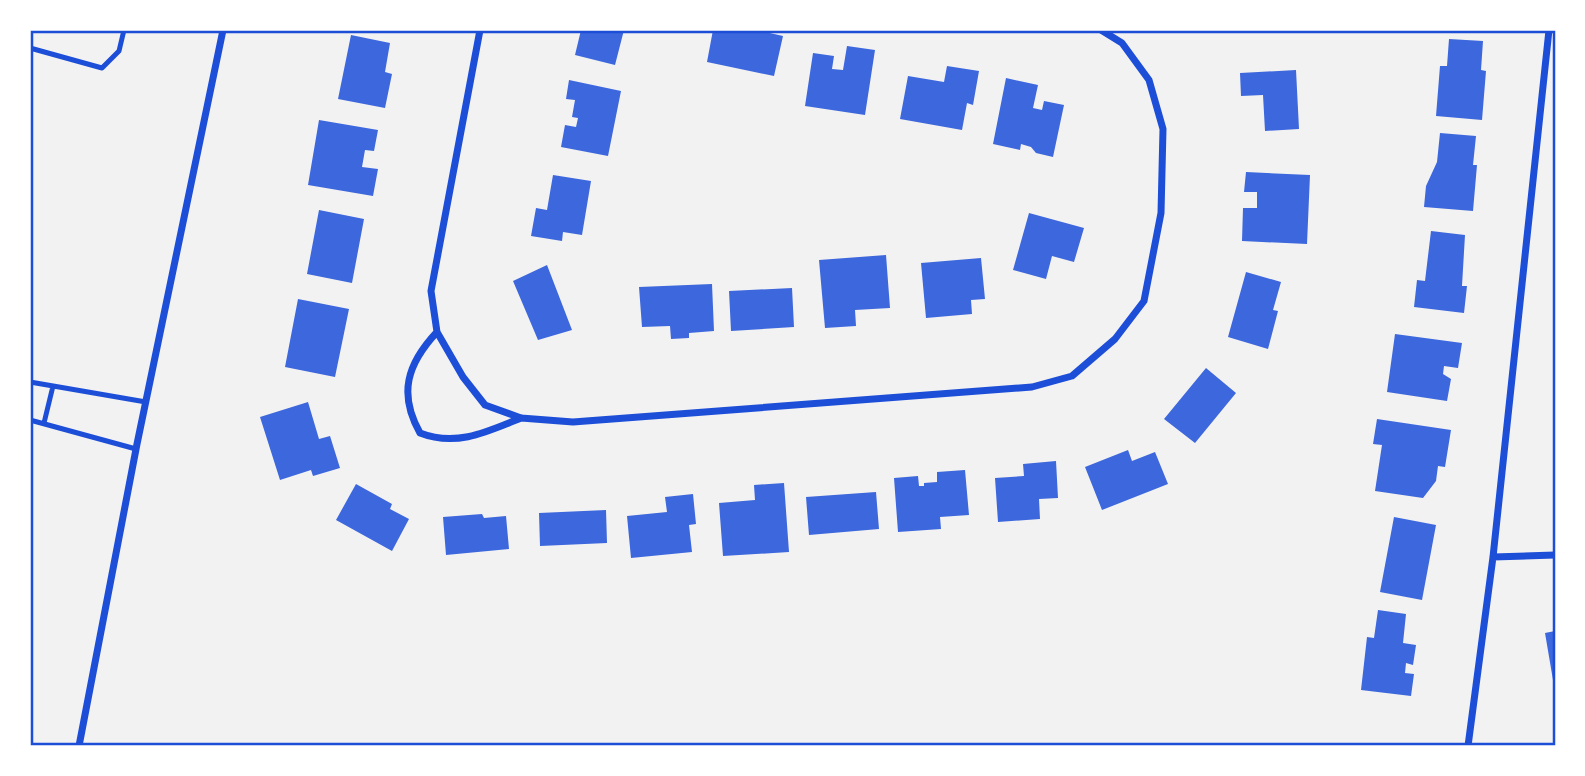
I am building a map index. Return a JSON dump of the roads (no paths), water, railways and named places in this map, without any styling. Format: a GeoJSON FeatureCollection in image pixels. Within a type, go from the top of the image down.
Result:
{"type":"FeatureCollection","features":[{"type":"Feature","properties":{"kind":"street"},"geometry":{"type":"LineString","coordinates":[[79,746],[136,449],[223,30]]}},
{"type":"Feature","properties":{"kind":"street"},"geometry":{"type":"LineString","coordinates":[[481,30],[431,291],[437,332],[463,377],[485,405],[521,418],[573,422],[1032,387],[1072,376],[1115,339],[1144,301],[1161,213],[1163,129],[1149,80],[1122,43],[1101,30]]}},
{"type":"Feature","properties":{"kind":"street"},"geometry":{"type":"LineString","coordinates":[[1468,746],[1493,557],[1549,30]]}},
{"type":"Feature","properties":{"kind":"street"},"geometry":{"type":"LineString","coordinates":[[437,332],[420,353],[407,380],[407,401],[412,420],[420,433],[446,440],[458,439],[489,431],[521,418]]}},
{"type":"Feature","properties":{"kind":"street"},"geometry":{"type":"LineString","coordinates":[[1493,557],[1555,555]]}},
{"type":"Feature","properties":{"kind":"lane"},"geometry":{"type":"LineString","coordinates":[[30,48],[102,68],[119,51],[124,30]]}},
{"type":"Feature","properties":{"kind":"lane"},"geometry":{"type":"LineString","coordinates":[[30,382],[146,402]]}},
{"type":"Feature","properties":{"kind":"lane"},"geometry":{"type":"LineString","coordinates":[[44,423],[53,386]]}},
{"type":"Feature","properties":{"kind":"lane"},"geometry":{"type":"LineString","coordinates":[[30,420],[136,449]]}}]}
